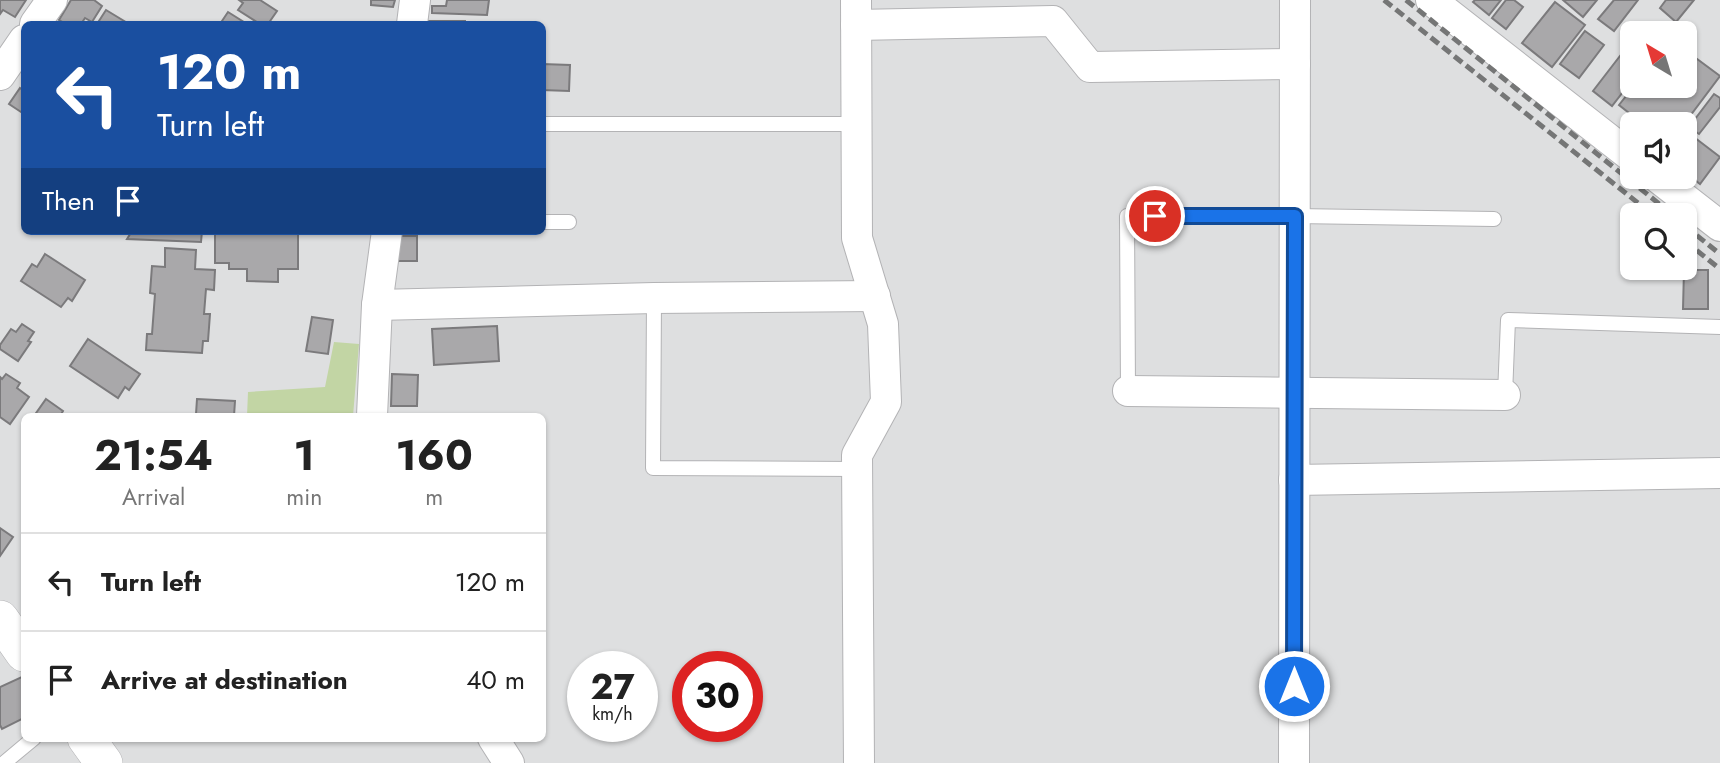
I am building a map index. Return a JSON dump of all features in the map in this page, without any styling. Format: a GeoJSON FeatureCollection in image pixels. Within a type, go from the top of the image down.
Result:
{"type":"FeatureCollection","features":[{"type":"Feature","properties":{"kind":"street"},"geometry":{"type":"LineString","coordinates":[[37,21],[52,0]]}},
{"type":"Feature","properties":{"kind":"street"},"geometry":{"type":"LineString","coordinates":[[412,21],[415,0]]}},
{"type":"Feature","properties":{"kind":"street"},"geometry":{"type":"LineString","coordinates":[[1294,763],[1295,0]]}},
{"type":"Feature","properties":{"kind":"street"},"geometry":{"type":"LineString","coordinates":[[1431,0],[1620,148]]}},
{"type":"Feature","properties":{"kind":"street"},"geometry":{"type":"LineString","coordinates":[[859,763],[857,455],[886,402],[883,324],[858,238],[856,13],[1053,21],[1090,67],[1295,64]]}},
{"type":"Feature","properties":{"kind":"street"},"geometry":{"type":"LineString","coordinates":[[0,75],[21,44]]}},
{"type":"Feature","properties":{"kind":"street"},"geometry":{"type":"LineString","coordinates":[[1672,189],[1720,226]]}},
{"type":"Feature","properties":{"kind":"street"},"geometry":{"type":"LineString","coordinates":[[372,413],[377,305],[386,235]]}},
{"type":"Feature","properties":{"kind":"street"},"geometry":{"type":"LineString","coordinates":[[377,305],[875,296]]}},
{"type":"Feature","properties":{"kind":"street"},"geometry":{"type":"LineString","coordinates":[[1128,391],[1505,396]]}},
{"type":"Feature","properties":{"kind":"street"},"geometry":{"type":"LineString","coordinates":[[1294,480],[1720,473]]}},
{"type":"Feature","properties":{"kind":"street"},"geometry":{"type":"LineString","coordinates":[[21,614],[0,618],[21,649]]}},
{"type":"Feature","properties":{"kind":"street"},"geometry":{"type":"LineString","coordinates":[[89,742],[104,763]]}},
{"type":"Feature","properties":{"kind":"street"},"geometry":{"type":"LineString","coordinates":[[496,742],[509,763]]}},
{"type":"Feature","properties":{"kind":"lane"},"geometry":{"type":"LineString","coordinates":[[546,124],[857,124]]}},
{"type":"Feature","properties":{"kind":"lane"},"geometry":{"type":"LineString","coordinates":[[1128,391],[1127,216],[1494,219]]}},
{"type":"Feature","properties":{"kind":"lane"},"geometry":{"type":"LineString","coordinates":[[546,222],[569,222]]}},
{"type":"Feature","properties":{"kind":"lane"},"geometry":{"type":"LineString","coordinates":[[654,298],[653,468],[857,469]]}},
{"type":"Feature","properties":{"kind":"lane"},"geometry":{"type":"LineString","coordinates":[[1505,396],[1508,320],[1720,327]]}},
{"type":"Feature","properties":{"kind":"lane"},"geometry":{"type":"LineString","coordinates":[[4,763],[29,742]]}},
{"type":"Feature","properties":{"kind":"green space"},"geometry":{"type":"Polygon","coordinates":[[[334,342],[359,344],[353,413],[247,413],[248,392],[325,387],[334,342]]]}},
{"type":"Feature","properties":{"kind":"building"},"geometry":{"type":"Polygon","coordinates":[[[0,0],[26,0],[15,17],[3,10],[0,14],[0,0]]]}},
{"type":"Feature","properties":{"kind":"building"},"geometry":{"type":"Polygon","coordinates":[[[71,0],[94,0],[102,6],[93,21],[85,18],[83,21],[59,20],[71,0]]]}},
{"type":"Feature","properties":{"kind":"building"},"geometry":{"type":"Polygon","coordinates":[[[239,0],[260,0],[277,11],[270,21],[255,21],[238,10],[243,3],[239,0]]]}},
{"type":"Feature","properties":{"kind":"building"},"geometry":{"type":"Polygon","coordinates":[[[371,0],[395,0],[393,7],[371,5],[371,0]]]}},
{"type":"Feature","properties":{"kind":"building"},"geometry":{"type":"Polygon","coordinates":[[[447,0],[489,0],[487,15],[432,13],[432,6],[446,6],[447,0]]]}},
{"type":"Feature","properties":{"kind":"building"},"geometry":{"type":"Polygon","coordinates":[[[1501,0],[1489,15],[1473,2],[1501,0]]]}},
{"type":"Feature","properties":{"kind":"building"},"geometry":{"type":"Polygon","coordinates":[[[1506,0],[1514,0],[1523,7],[1506,29],[1492,18],[1506,0]]]}},
{"type":"Feature","properties":{"kind":"building"},"geometry":{"type":"Polygon","coordinates":[[[1563,0],[1597,0],[1583,17],[1563,0]]]}},
{"type":"Feature","properties":{"kind":"building"},"geometry":{"type":"Polygon","coordinates":[[[1614,0],[1638,0],[1614,31],[1598,19],[1614,0]]]}},
{"type":"Feature","properties":{"kind":"building"},"geometry":{"type":"Polygon","coordinates":[[[1666,0],[1694,0],[1677,21],[1660,8],[1666,0]]]}},
{"type":"Feature","properties":{"kind":"building"},"geometry":{"type":"Polygon","coordinates":[[[1555,2],[1585,25],[1552,67],[1522,43],[1555,2]]]}},
{"type":"Feature","properties":{"kind":"building"},"geometry":{"type":"Polygon","coordinates":[[[106,10],[124,21],[99,21],[106,10]]]}},
{"type":"Feature","properties":{"kind":"building"},"geometry":{"type":"Polygon","coordinates":[[[228,12],[242,21],[222,21],[228,12]]]}},
{"type":"Feature","properties":{"kind":"building"},"geometry":{"type":"Polygon","coordinates":[[[1585,31],[1604,45],[1579,78],[1560,64],[1585,31]]]}},
{"type":"Feature","properties":{"kind":"building"},"geometry":{"type":"Polygon","coordinates":[[[1620,56],[1620,96],[1612,106],[1593,91],[1620,56]]]}},
{"type":"Feature","properties":{"kind":"building"},"geometry":{"type":"Polygon","coordinates":[[[1698,60],[1720,76],[1693,112],[1628,112],[1619,105],[1625,98],[1698,98],[1698,60]]]}},
{"type":"Feature","properties":{"kind":"building"},"geometry":{"type":"Polygon","coordinates":[[[546,64],[570,65],[569,91],[546,90],[546,64]]]}},
{"type":"Feature","properties":{"kind":"building"},"geometry":{"type":"Polygon","coordinates":[[[20,88],[21,112],[9,104],[20,88]]]}},
{"type":"Feature","properties":{"kind":"building"},"geometry":{"type":"Polygon","coordinates":[[[1714,94],[1720,98],[1720,107],[1699,134],[1697,116],[1714,94]]]}},
{"type":"Feature","properties":{"kind":"building"},"geometry":{"type":"Polygon","coordinates":[[[1697,139],[1720,157],[1700,184],[1697,182],[1697,139]]]}},
{"type":"Feature","properties":{"kind":"building"},"geometry":{"type":"Polygon","coordinates":[[[130,235],[202,235],[201,242],[127,239],[130,235]]]}},
{"type":"Feature","properties":{"kind":"building"},"geometry":{"type":"Polygon","coordinates":[[[215,235],[298,235],[298,269],[278,269],[278,282],[247,281],[247,269],[229,269],[229,263],[215,263],[215,235]]]}},
{"type":"Feature","properties":{"kind":"building"},"geometry":{"type":"Polygon","coordinates":[[[396,236],[417,236],[417,261],[395,261],[396,236]]]}},
{"type":"Feature","properties":{"kind":"building"},"geometry":{"type":"Polygon","coordinates":[[[165,248],[196,250],[195,269],[215,270],[214,290],[206,289],[204,314],[210,314],[208,341],[203,341],[202,353],[146,350],[147,334],[152,334],[155,294],[150,293],[152,266],[165,267],[165,248]]]}},
{"type":"Feature","properties":{"kind":"building"},"geometry":{"type":"Polygon","coordinates":[[[45,254],[85,280],[72,301],[68,298],[61,307],[21,281],[32,264],[37,267],[45,254]]]}},
{"type":"Feature","properties":{"kind":"building"},"geometry":{"type":"Polygon","coordinates":[[[1697,270],[1708,270],[1708,309],[1683,309],[1684,280],[1697,280],[1697,270]]]}},
{"type":"Feature","properties":{"kind":"building"},"geometry":{"type":"Polygon","coordinates":[[[312,317],[333,320],[328,354],[306,351],[312,317]]]}},
{"type":"Feature","properties":{"kind":"building"},"geometry":{"type":"Polygon","coordinates":[[[22,324],[34,332],[28,341],[31,342],[18,361],[0,349],[0,345],[11,329],[16,332],[22,324]]]}},
{"type":"Feature","properties":{"kind":"building"},"geometry":{"type":"Polygon","coordinates":[[[497,326],[499,361],[434,365],[432,329],[497,326]]]}},
{"type":"Feature","properties":{"kind":"building"},"geometry":{"type":"Polygon","coordinates":[[[88,339],[140,374],[129,390],[125,387],[118,398],[70,366],[88,339]]]}},
{"type":"Feature","properties":{"kind":"building"},"geometry":{"type":"Polygon","coordinates":[[[6,374],[20,383],[17,388],[29,397],[10,424],[0,417],[0,377],[2,379],[6,374]]]}},
{"type":"Feature","properties":{"kind":"building"},"geometry":{"type":"Polygon","coordinates":[[[392,374],[418,375],[417,406],[391,406],[392,374]]]}},
{"type":"Feature","properties":{"kind":"building"},"geometry":{"type":"Polygon","coordinates":[[[46,399],[63,411],[62,413],[36,413],[46,399]]]}},
{"type":"Feature","properties":{"kind":"building"},"geometry":{"type":"Polygon","coordinates":[[[197,399],[235,401],[234,413],[196,413],[197,399]]]}},
{"type":"Feature","properties":{"kind":"building"},"geometry":{"type":"Polygon","coordinates":[[[0,528],[13,537],[0,556],[0,528]]]}},
{"type":"Feature","properties":{"kind":"building"},"geometry":{"type":"Polygon","coordinates":[[[21,677],[21,720],[2,729],[0,725],[0,687],[21,677]]]}},
{"type":"Feature","properties":{"kind":"railway"},"geometry":{"type":"LineString","coordinates":[[1384,0],[1638,203]]}},
{"type":"Feature","properties":{"kind":"railway"},"geometry":{"type":"LineString","coordinates":[[1406,0],[1658,203]]}},
{"type":"Feature","properties":{"kind":"railway"},"geometry":{"type":"LineString","coordinates":[[1697,236],[1720,254]]}},
{"type":"Feature","properties":{"kind":"railway"},"geometry":{"type":"LineString","coordinates":[[1697,251],[1720,269]]}},
{"type":"Feature","properties":{"kind":"route"},"geometry":{"type":"LineString","coordinates":[[1155,216],[1295,216],[1294,686]]}}]}
